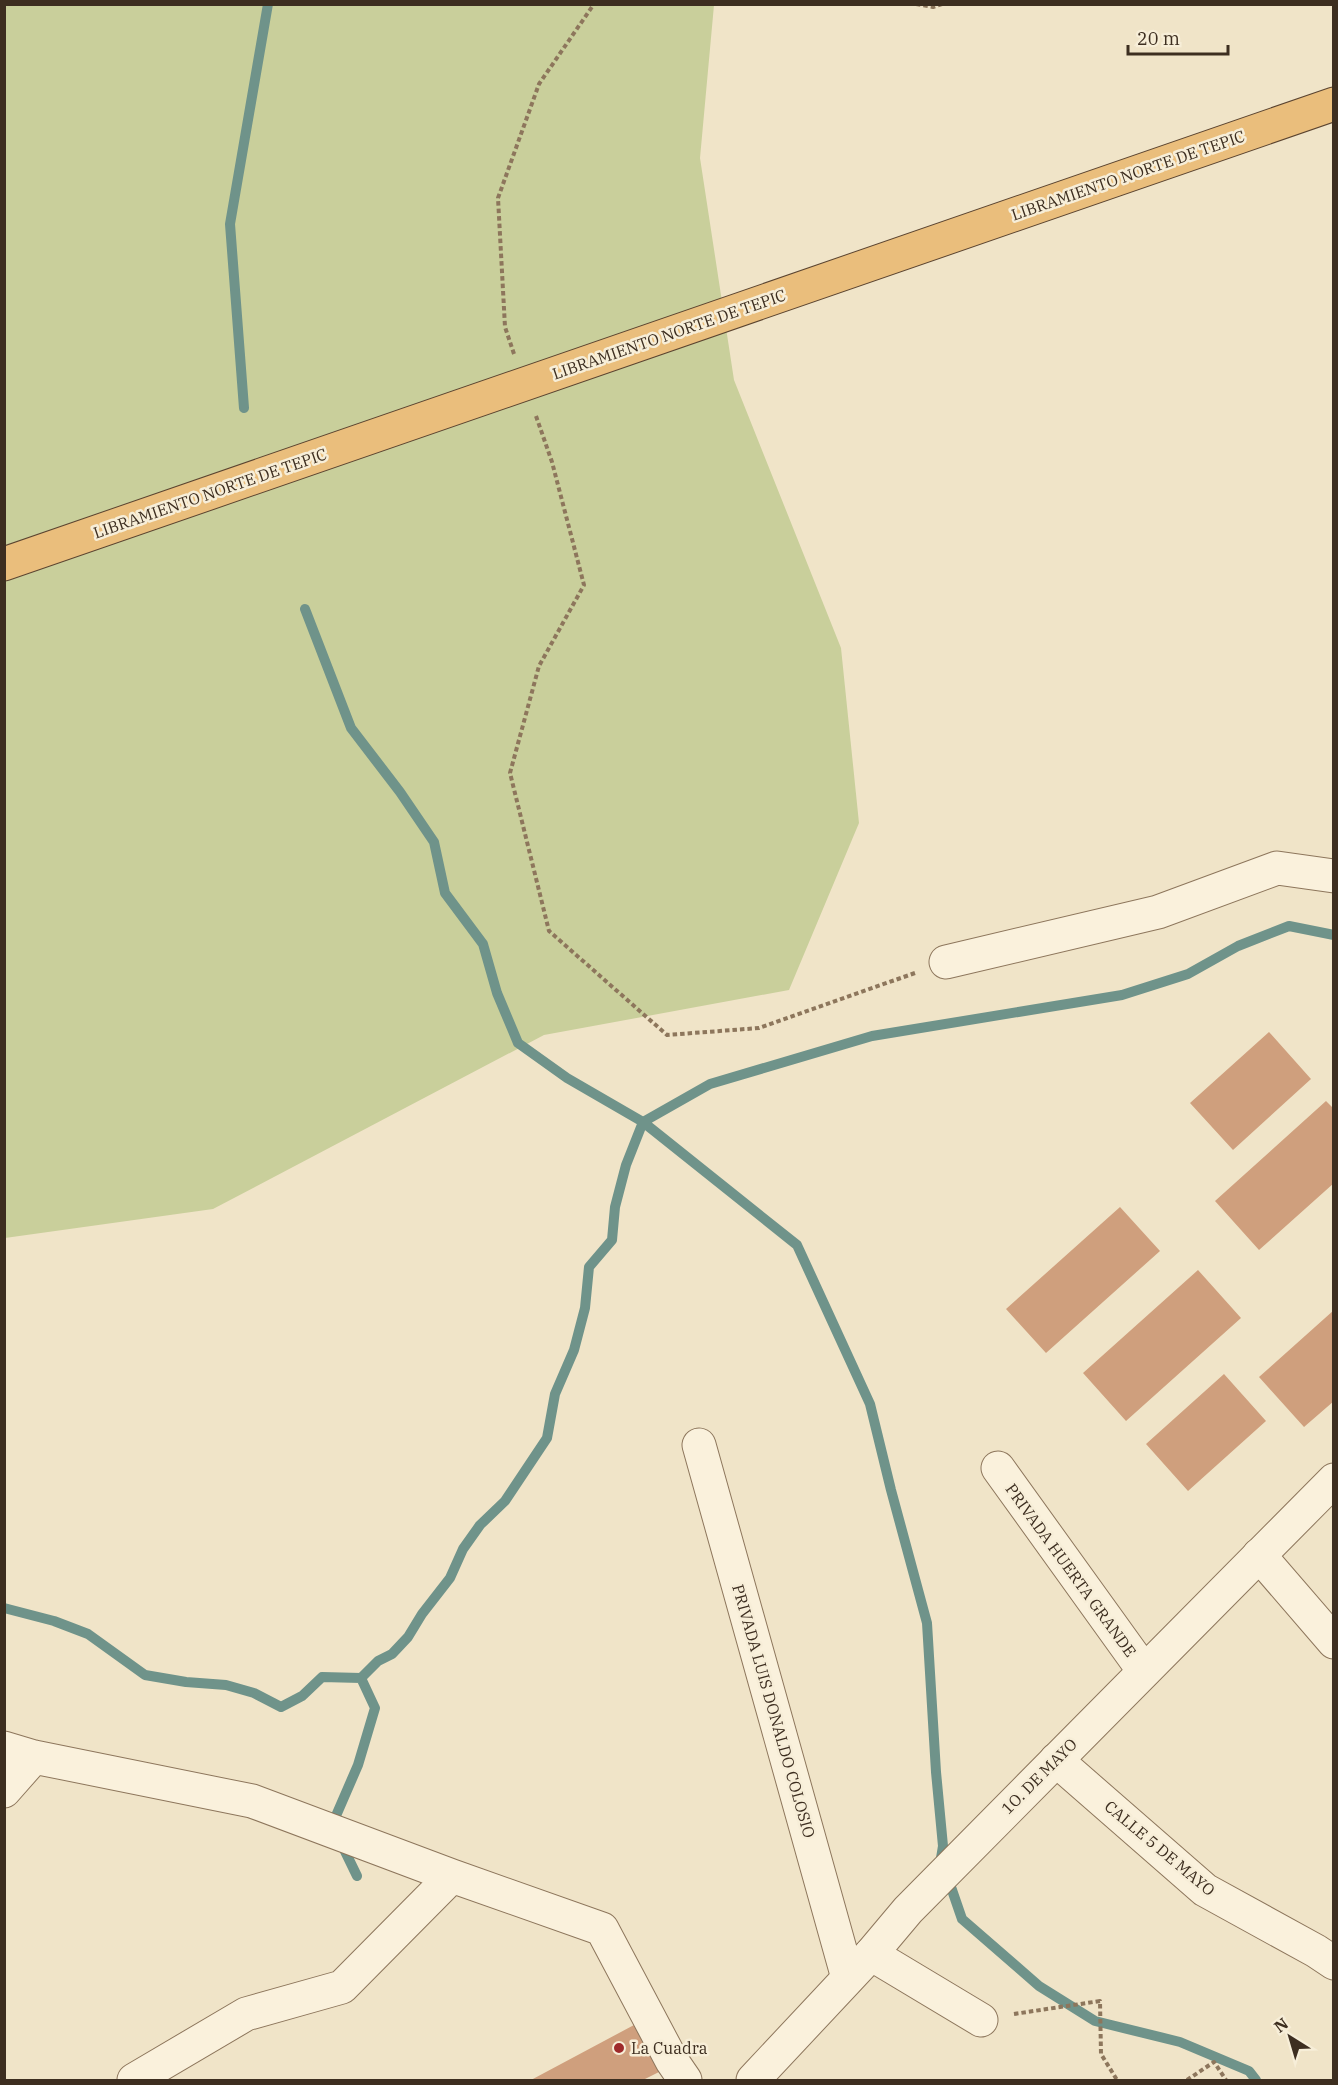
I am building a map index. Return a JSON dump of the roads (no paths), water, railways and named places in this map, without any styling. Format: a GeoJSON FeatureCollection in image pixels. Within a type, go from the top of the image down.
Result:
{"type":"FeatureCollection","features":[{"type":"Feature","properties":{"kind":"highway","name":"LIBRAMIENTO NORTE DE TEPIC"},"geometry":{"type":"LineString","coordinates":[[4,564],[1334,104]]}},
{"type":"Feature","properties":{"kind":"street"},"geometry":{"type":"LineString","coordinates":[[946,962],[1158,912],[1277,868],[1334,876]]}},
{"type":"Feature","properties":{"kind":"street","name":"PRIVADA LUIS DONALDO COLOSIO"},"geometry":{"type":"LineString","coordinates":[[699,1445],[848,1978]]}},
{"type":"Feature","properties":{"kind":"street","name":"PRIVADA HUERTA GRANDE"},"geometry":{"type":"LineString","coordinates":[[998,1468],[1144,1671]]}},
{"type":"Feature","properties":{"kind":"street","name":"1O. DE MAYO"},"geometry":{"type":"LineString","coordinates":[[754,2080],[871,1954],[905,1913],[1334,1480]]}},
{"type":"Feature","properties":{"kind":"street"},"geometry":{"type":"LineString","coordinates":[[1259,1555],[1334,1642]]}},
{"type":"Feature","properties":{"kind":"street"},"geometry":{"type":"LineString","coordinates":[[4,1791],[20,1752],[252,1801],[602,1929],[672,2061],[685,2080]]}},
{"type":"Feature","properties":{"kind":"street","name":"CALLE 5 DE MAYO"},"geometry":{"type":"LineString","coordinates":[[1056,1760],[1205,1890],[1334,1963]]}},
{"type":"Feature","properties":{"kind":"street"},"geometry":{"type":"LineString","coordinates":[[134,2080],[246,2014],[342,1987],[452,1876]]}},
{"type":"Feature","properties":{"kind":"street"},"geometry":{"type":"LineString","coordinates":[[871,1954],[981,2020]]}},
{"type":"Feature","properties":{"kind":"waterway"},"geometry":{"type":"LineString","coordinates":[[244,408],[230,224],[268,4]]}},
{"type":"Feature","properties":{"kind":"waterway"},"geometry":{"type":"LineString","coordinates":[[305,609],[351,728],[400,792],[434,842],[445,893],[483,944],[497,993],[518,1043],[567,1078],[643,1122],[797,1245],[870,1404],[927,1623],[943,1846],[941,1858],[962,1919],[1039,1986],[1095,2021],[1180,2042],[1249,2071],[1256,2080]]}},
{"type":"Feature","properties":{"kind":"waterway"},"geometry":{"type":"LineString","coordinates":[[4,1608],[54,1621],[88,1634],[145,1675],[186,1682],[226,1685],[254,1693],[281,1707],[302,1696],[322,1677],[361,1678],[378,1661],[392,1654],[408,1637],[422,1614],[450,1578],[463,1549],[480,1525],[505,1501],[547,1438],[555,1394],[574,1350],[585,1308],[589,1267],[612,1240],[615,1207],[626,1165],[643,1122],[710,1084],[872,1036],[1122,995],[1188,974],[1238,946],[1289,926],[1334,935]]}},
{"type":"Feature","properties":{"kind":"waterway"},"geometry":{"type":"LineString","coordinates":[[333,1827],[358,1765],[375,1708],[361,1678]]}},
{"type":"Feature","properties":{"kind":"waterway"},"geometry":{"type":"LineString","coordinates":[[340,1841],[357,1876]]}},
{"type":"Feature","properties":{"kind":"place","name":"La Cuadra"},"geometry":{"type":"Point","coordinates":[619,2048]}}]}
